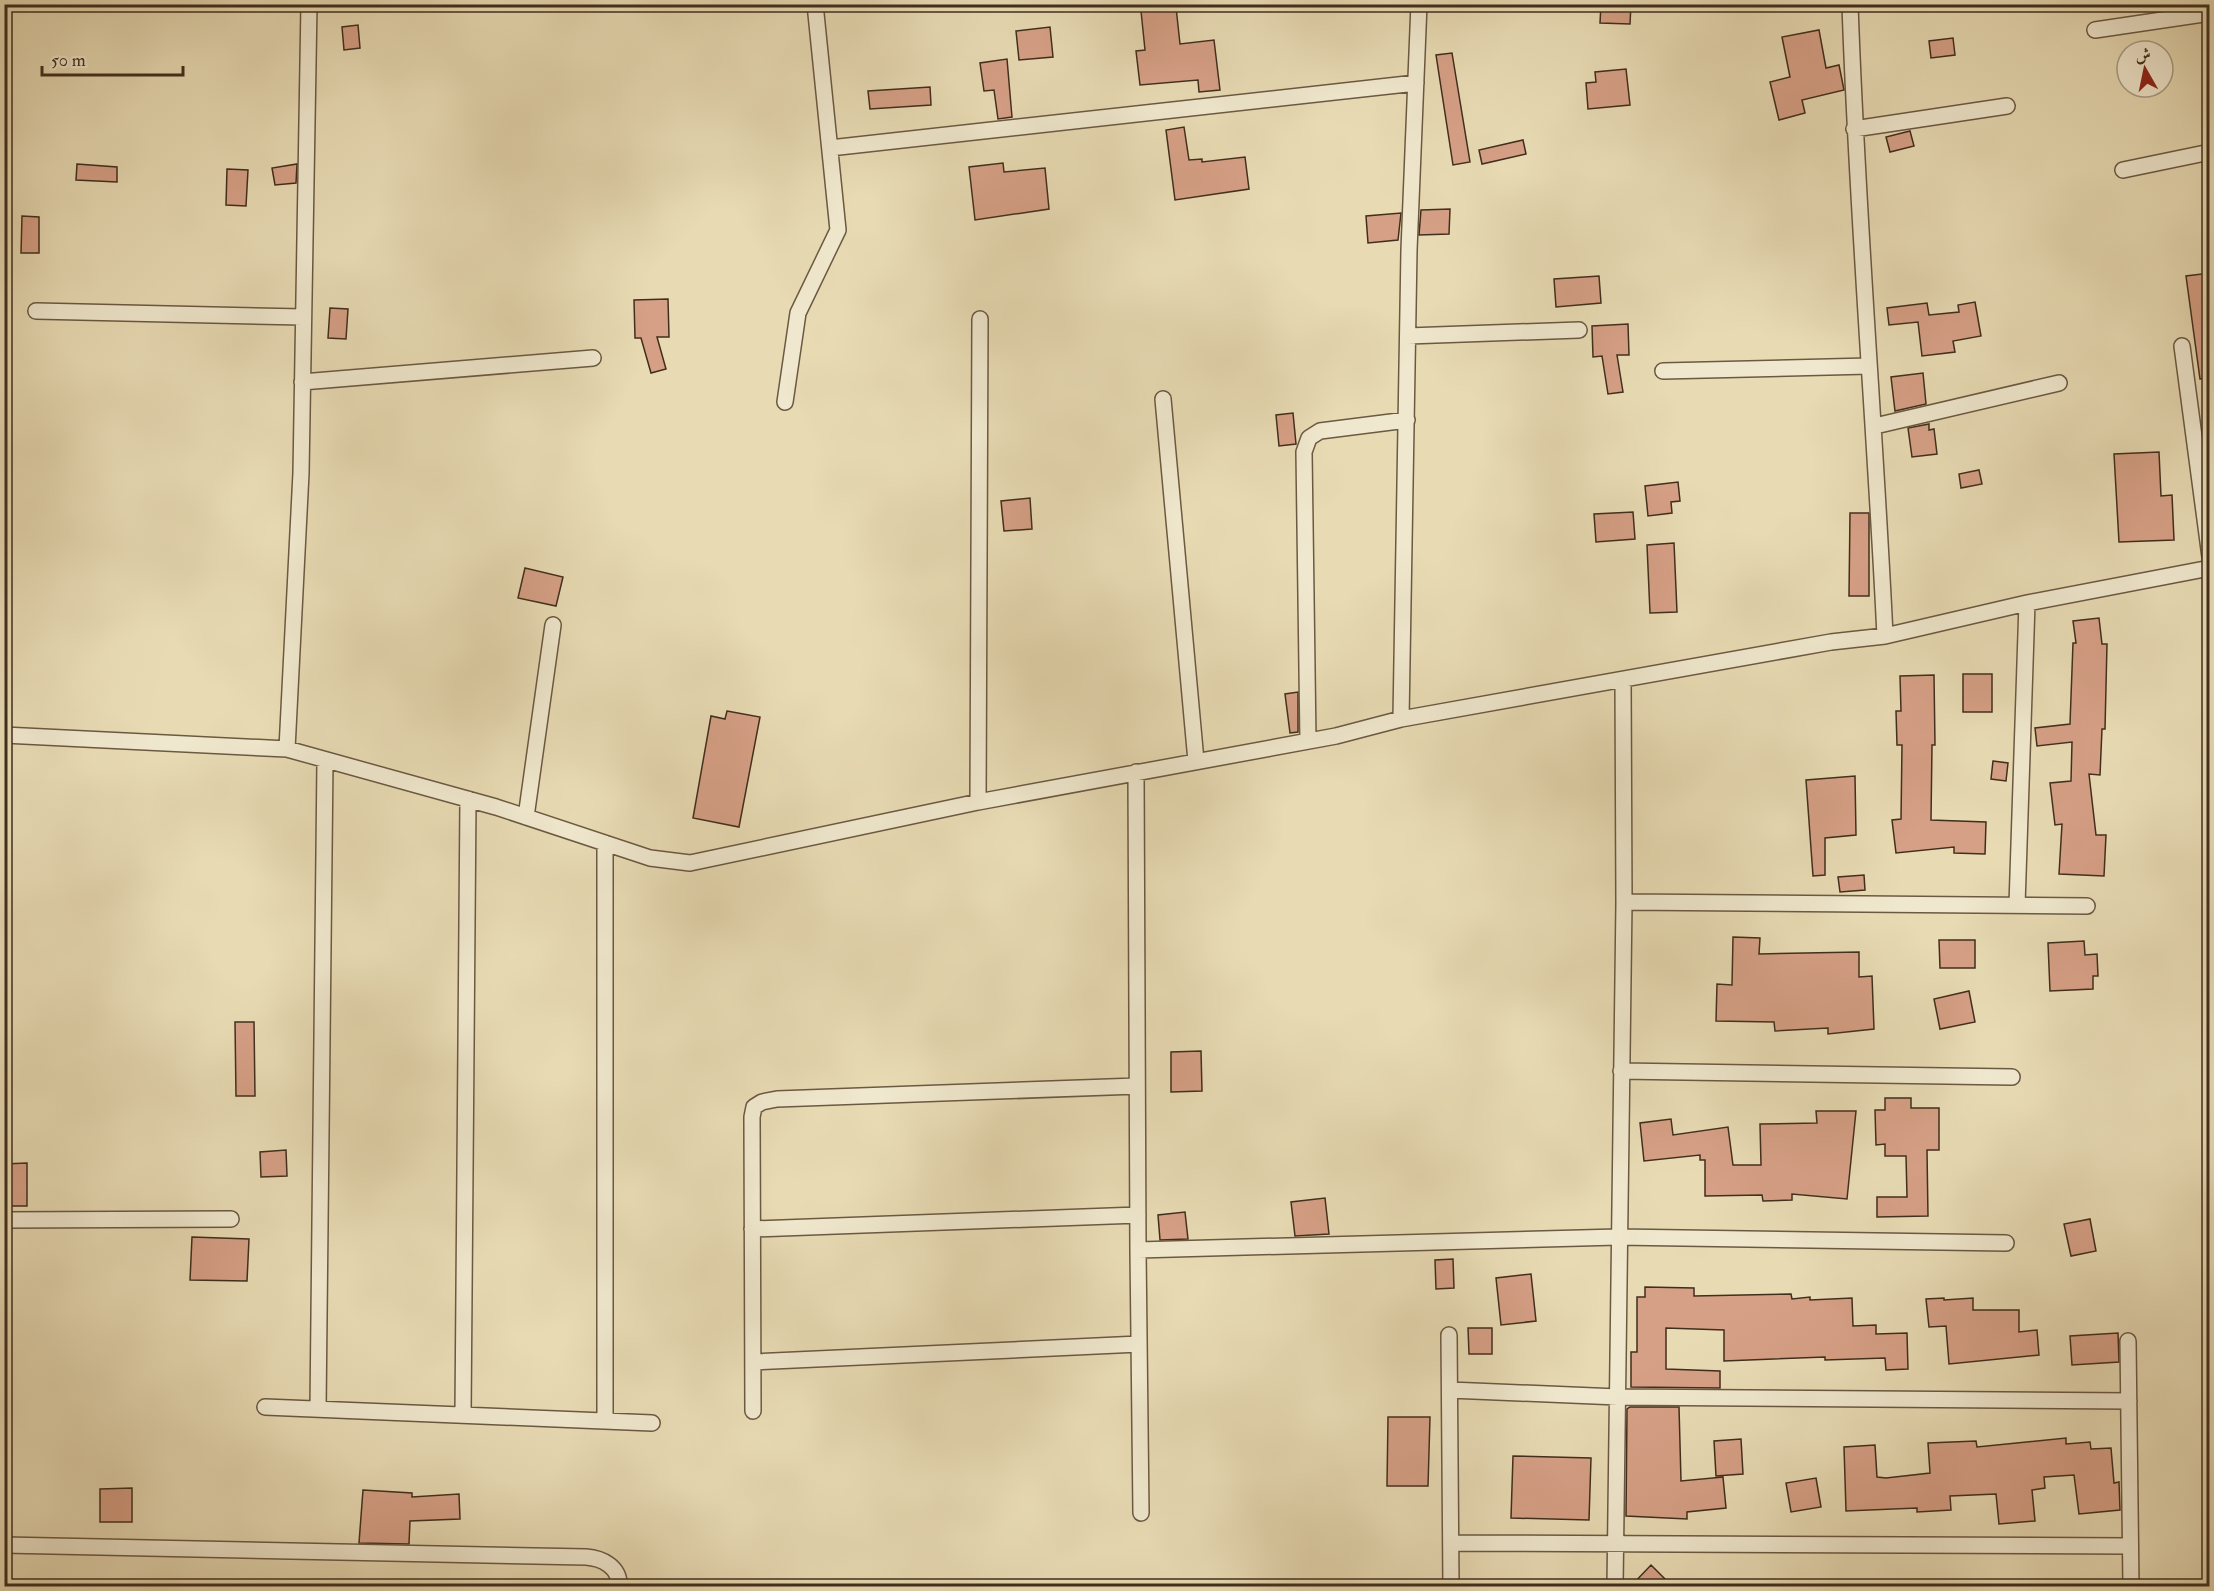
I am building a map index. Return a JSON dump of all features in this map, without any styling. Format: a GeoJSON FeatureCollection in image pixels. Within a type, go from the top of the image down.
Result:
{"type":"FeatureCollection","features":[{"type":"Feature","properties":{"kind":"street"},"geometry":{"type":"LineString","coordinates":[[287,749],[301,473],[309,4]]}},
{"type":"Feature","properties":{"kind":"street"},"geometry":{"type":"LineString","coordinates":[[1401,719],[1407,336],[1419,4]]}},
{"type":"Feature","properties":{"kind":"street"},"geometry":{"type":"LineString","coordinates":[[1851,4],[1854,129],[1875,426],[1885,636]]}},
{"type":"Feature","properties":{"kind":"street"},"geometry":{"type":"LineString","coordinates":[[785,402],[798,313],[838,230],[819,5]]}},
{"type":"Feature","properties":{"kind":"street"},"geometry":{"type":"LineString","coordinates":[[2095,30],[2189,10],[2210,13]]}},
{"type":"Feature","properties":{"kind":"street"},"geometry":{"type":"LineString","coordinates":[[830,148],[1416,83]]}},
{"type":"Feature","properties":{"kind":"street"},"geometry":{"type":"LineString","coordinates":[[1854,129],[2007,106]]}},
{"type":"Feature","properties":{"kind":"street"},"geometry":{"type":"LineString","coordinates":[[2123,170],[2210,152]]}},
{"type":"Feature","properties":{"kind":"street"},"geometry":{"type":"LineString","coordinates":[[36,311],[303,317]]}},
{"type":"Feature","properties":{"kind":"street"},"geometry":{"type":"LineString","coordinates":[[978,802],[980,319]]}},
{"type":"Feature","properties":{"kind":"street"},"geometry":{"type":"LineString","coordinates":[[1407,336],[1579,330]]}},
{"type":"Feature","properties":{"kind":"street"},"geometry":{"type":"LineString","coordinates":[[2182,346],[2210,557]]}},
{"type":"Feature","properties":{"kind":"street"},"geometry":{"type":"LineString","coordinates":[[302,382],[593,358]]}},
{"type":"Feature","properties":{"kind":"street"},"geometry":{"type":"LineString","coordinates":[[1663,371],[1869,366]]}},
{"type":"Feature","properties":{"kind":"street"},"geometry":{"type":"LineString","coordinates":[[1875,426],[2059,383]]}},
{"type":"Feature","properties":{"kind":"street"},"geometry":{"type":"LineString","coordinates":[[1162,399],[1196,761]]}},
{"type":"Feature","properties":{"kind":"street"},"geometry":{"type":"LineString","coordinates":[[1308,741],[1304,452],[1309,438],[1320,430],[1407,420]]}},
{"type":"Feature","properties":{"kind":"street"},"geometry":{"type":"LineString","coordinates":[[4,735],[287,749],[468,799],[671,863],[690,863],[978,802],[1308,741],[1401,719],[1831,642],[1885,636],[2027,603],[2210,568]]}},
{"type":"Feature","properties":{"kind":"street"},"geometry":{"type":"LineString","coordinates":[[2017,905],[2027,603]]}},
{"type":"Feature","properties":{"kind":"street"},"geometry":{"type":"LineString","coordinates":[[526,817],[553,625]]}},
{"type":"Feature","properties":{"kind":"street"},"geometry":{"type":"LineString","coordinates":[[1616,1587],[1618,1237],[1624,902],[1623,680]]}},
{"type":"Feature","properties":{"kind":"street"},"geometry":{"type":"LineString","coordinates":[[318,1409],[325,760]]}},
{"type":"Feature","properties":{"kind":"street"},"geometry":{"type":"LineString","coordinates":[[1136,772],[1138,1344],[1141,1513]]}},
{"type":"Feature","properties":{"kind":"street"},"geometry":{"type":"LineString","coordinates":[[464,1415],[468,799]]}},
{"type":"Feature","properties":{"kind":"street"},"geometry":{"type":"LineString","coordinates":[[605,843],[605,1421]]}},
{"type":"Feature","properties":{"kind":"street"},"geometry":{"type":"LineString","coordinates":[[1624,902],[2087,906]]}},
{"type":"Feature","properties":{"kind":"street"},"geometry":{"type":"LineString","coordinates":[[1621,1071],[2012,1077]]}},
{"type":"Feature","properties":{"kind":"street"},"geometry":{"type":"LineString","coordinates":[[753,1411],[752,1117],[754,1107],[762,1102],[777,1099],[1137,1086]]}},
{"type":"Feature","properties":{"kind":"street"},"geometry":{"type":"LineString","coordinates":[[752,1229],[1138,1215]]}},
{"type":"Feature","properties":{"kind":"street"},"geometry":{"type":"LineString","coordinates":[[4,1220],[231,1219]]}},
{"type":"Feature","properties":{"kind":"street"},"geometry":{"type":"LineString","coordinates":[[1138,1250],[1618,1237],[2006,1243]]}},
{"type":"Feature","properties":{"kind":"street"},"geometry":{"type":"LineString","coordinates":[[1449,1335],[1451,1587]]}},
{"type":"Feature","properties":{"kind":"street"},"geometry":{"type":"LineString","coordinates":[[2128,1341],[2131,1587]]}},
{"type":"Feature","properties":{"kind":"street"},"geometry":{"type":"LineString","coordinates":[[753,1362],[1138,1344]]}},
{"type":"Feature","properties":{"kind":"street"},"geometry":{"type":"LineString","coordinates":[[1450,1390],[1618,1397],[2129,1401]]}},
{"type":"Feature","properties":{"kind":"street"},"geometry":{"type":"LineString","coordinates":[[265,1407],[652,1423]]}},
{"type":"Feature","properties":{"kind":"street"},"geometry":{"type":"LineString","coordinates":[[1452,1543],[2130,1546]]}},
{"type":"Feature","properties":{"kind":"street"},"geometry":{"type":"LineString","coordinates":[[4,1545],[586,1557],[598,1558],[608,1563],[614,1570],[619,1587]]}},
{"type":"Feature","properties":{"kind":"building"},"geometry":{"type":"Polygon","coordinates":[[[1601,4],[1631,4],[1630,24],[1600,23],[1601,4]]]}},
{"type":"Feature","properties":{"kind":"building"},"geometry":{"type":"Polygon","coordinates":[[[1176,7],[1180,44],[1214,40],[1220,90],[1199,92],[1198,80],[1140,85],[1136,51],[1145,50],[1141,11],[1176,7]]]}},
{"type":"Feature","properties":{"kind":"building"},"geometry":{"type":"Polygon","coordinates":[[[358,25],[360,48],[344,50],[342,27],[358,25]]]}},
{"type":"Feature","properties":{"kind":"building"},"geometry":{"type":"Polygon","coordinates":[[[1050,27],[1053,57],[1019,60],[1016,31],[1050,27]]]}},
{"type":"Feature","properties":{"kind":"building"},"geometry":{"type":"Polygon","coordinates":[[[1819,30],[1826,68],[1839,65],[1844,90],[1802,100],[1805,113],[1779,120],[1770,82],[1790,77],[1782,37],[1819,30]]]}},
{"type":"Feature","properties":{"kind":"building"},"geometry":{"type":"Polygon","coordinates":[[[1953,38],[1955,55],[1931,58],[1929,41],[1953,38]]]}},
{"type":"Feature","properties":{"kind":"building"},"geometry":{"type":"Polygon","coordinates":[[[1452,53],[1470,162],[1453,165],[1436,55],[1452,53]]]}},
{"type":"Feature","properties":{"kind":"building"},"geometry":{"type":"Polygon","coordinates":[[[1007,59],[1012,117],[998,119],[994,90],[984,91],[980,63],[1007,59]]]}},
{"type":"Feature","properties":{"kind":"building"},"geometry":{"type":"Polygon","coordinates":[[[1626,69],[1630,105],[1588,109],[1586,83],[1596,82],[1595,72],[1626,69]]]}},
{"type":"Feature","properties":{"kind":"building"},"geometry":{"type":"Polygon","coordinates":[[[930,87],[931,105],[870,109],[868,91],[930,87]]]}},
{"type":"Feature","properties":{"kind":"building"},"geometry":{"type":"Polygon","coordinates":[[[1184,127],[1189,160],[1202,159],[1202,162],[1245,157],[1249,189],[1175,200],[1166,130],[1184,127]]]}},
{"type":"Feature","properties":{"kind":"building"},"geometry":{"type":"Polygon","coordinates":[[[1910,131],[1914,146],[1890,152],[1886,137],[1910,131]]]}},
{"type":"Feature","properties":{"kind":"building"},"geometry":{"type":"Polygon","coordinates":[[[1523,140],[1526,154],[1482,164],[1479,150],[1523,140]]]}},
{"type":"Feature","properties":{"kind":"building"},"geometry":{"type":"Polygon","coordinates":[[[1003,163],[1004,172],[1045,168],[1049,209],[975,220],[969,167],[1003,163]]]}},
{"type":"Feature","properties":{"kind":"building"},"geometry":{"type":"Polygon","coordinates":[[[77,164],[117,167],[117,182],[76,180],[77,164]]]}},
{"type":"Feature","properties":{"kind":"building"},"geometry":{"type":"Polygon","coordinates":[[[297,164],[296,183],[275,185],[272,168],[297,164]]]}},
{"type":"Feature","properties":{"kind":"building"},"geometry":{"type":"Polygon","coordinates":[[[227,169],[248,170],[246,206],[226,205],[227,169]]]}},
{"type":"Feature","properties":{"kind":"building"},"geometry":{"type":"Polygon","coordinates":[[[1450,209],[1449,234],[1419,235],[1421,210],[1450,209]]]}},
{"type":"Feature","properties":{"kind":"building"},"geometry":{"type":"Polygon","coordinates":[[[1401,213],[1398,240],[1368,243],[1366,216],[1401,213]]]}},
{"type":"Feature","properties":{"kind":"building"},"geometry":{"type":"Polygon","coordinates":[[[22,216],[39,217],[39,253],[21,253],[22,216]]]}},
{"type":"Feature","properties":{"kind":"building"},"geometry":{"type":"Polygon","coordinates":[[[2210,273],[2210,378],[2200,379],[2186,276],[2210,273]]]}},
{"type":"Feature","properties":{"kind":"building"},"geometry":{"type":"Polygon","coordinates":[[[1599,276],[1601,303],[1556,307],[1554,279],[1599,276]]]}},
{"type":"Feature","properties":{"kind":"building"},"geometry":{"type":"Polygon","coordinates":[[[668,299],[669,337],[657,337],[666,369],[651,373],[641,338],[635,338],[634,300],[668,299]]]}},
{"type":"Feature","properties":{"kind":"building"},"geometry":{"type":"Polygon","coordinates":[[[1975,302],[1981,336],[1953,341],[1955,352],[1922,356],[1918,322],[1889,325],[1887,308],[1927,303],[1929,315],[1959,312],[1958,305],[1975,302]]]}},
{"type":"Feature","properties":{"kind":"building"},"geometry":{"type":"Polygon","coordinates":[[[330,308],[348,309],[346,339],[328,338],[330,308]]]}},
{"type":"Feature","properties":{"kind":"building"},"geometry":{"type":"Polygon","coordinates":[[[1628,324],[1629,355],[1617,355],[1623,392],[1608,394],[1602,356],[1593,357],[1592,326],[1628,324]]]}},
{"type":"Feature","properties":{"kind":"building"},"geometry":{"type":"Polygon","coordinates":[[[1923,373],[1926,404],[1895,411],[1891,377],[1923,373]]]}},
{"type":"Feature","properties":{"kind":"building"},"geometry":{"type":"Polygon","coordinates":[[[1293,413],[1296,444],[1279,446],[1276,415],[1293,413]]]}},
{"type":"Feature","properties":{"kind":"building"},"geometry":{"type":"Polygon","coordinates":[[[1929,424],[1929,430],[1934,429],[1937,454],[1912,457],[1908,428],[1929,424]]]}},
{"type":"Feature","properties":{"kind":"building"},"geometry":{"type":"Polygon","coordinates":[[[2159,452],[2161,496],[2172,495],[2174,540],[2119,542],[2114,454],[2159,452]]]}},
{"type":"Feature","properties":{"kind":"building"},"geometry":{"type":"Polygon","coordinates":[[[1979,470],[1982,484],[1961,488],[1959,474],[1979,470]]]}},
{"type":"Feature","properties":{"kind":"building"},"geometry":{"type":"Polygon","coordinates":[[[1678,482],[1680,501],[1671,502],[1672,513],[1648,516],[1645,486],[1678,482]]]}},
{"type":"Feature","properties":{"kind":"building"},"geometry":{"type":"Polygon","coordinates":[[[1030,498],[1032,529],[1004,531],[1001,501],[1030,498]]]}},
{"type":"Feature","properties":{"kind":"building"},"geometry":{"type":"Polygon","coordinates":[[[1633,512],[1635,539],[1596,542],[1594,514],[1633,512]]]}},
{"type":"Feature","properties":{"kind":"building"},"geometry":{"type":"Polygon","coordinates":[[[1850,513],[1869,513],[1869,596],[1849,596],[1850,513]]]}},
{"type":"Feature","properties":{"kind":"building"},"geometry":{"type":"Polygon","coordinates":[[[1674,543],[1677,612],[1650,613],[1647,545],[1674,543]]]}},
{"type":"Feature","properties":{"kind":"building"},"geometry":{"type":"Polygon","coordinates":[[[525,568],[563,577],[556,606],[518,598],[525,568]]]}},
{"type":"Feature","properties":{"kind":"building"},"geometry":{"type":"Polygon","coordinates":[[[2099,618],[2102,644],[2107,644],[2105,729],[2102,729],[2100,775],[2089,774],[2096,835],[2106,835],[2104,876],[2059,874],[2062,824],[2055,825],[2050,783],[2071,781],[2072,742],[2037,746],[2035,728],[2070,724],[2073,643],[2076,643],[2073,621],[2099,618]]]}},
{"type":"Feature","properties":{"kind":"building"},"geometry":{"type":"Polygon","coordinates":[[[1963,674],[1992,674],[1992,712],[1963,712],[1963,674]]]}},
{"type":"Feature","properties":{"kind":"building"},"geometry":{"type":"Polygon","coordinates":[[[1934,675],[1935,745],[1932,745],[1931,820],[1986,822],[1985,854],[1954,853],[1954,847],[1896,853],[1892,820],[1901,819],[1902,745],[1897,745],[1896,711],[1901,711],[1900,676],[1934,675]]]}},
{"type":"Feature","properties":{"kind":"building"},"geometry":{"type":"Polygon","coordinates":[[[1298,692],[1298,732],[1290,733],[1285,694],[1298,692]]]}},
{"type":"Feature","properties":{"kind":"building"},"geometry":{"type":"Polygon","coordinates":[[[727,711],[760,717],[739,827],[693,818],[711,716],[725,719],[727,711]]]}},
{"type":"Feature","properties":{"kind":"building"},"geometry":{"type":"Polygon","coordinates":[[[1993,761],[2008,763],[2006,781],[1991,779],[1993,761]]]}},
{"type":"Feature","properties":{"kind":"building"},"geometry":{"type":"Polygon","coordinates":[[[1855,776],[1856,835],[1825,838],[1825,875],[1813,876],[1806,780],[1855,776]]]}},
{"type":"Feature","properties":{"kind":"building"},"geometry":{"type":"Polygon","coordinates":[[[1864,875],[1865,890],[1840,892],[1838,877],[1864,875]]]}},
{"type":"Feature","properties":{"kind":"building"},"geometry":{"type":"Polygon","coordinates":[[[1733,937],[1760,938],[1759,954],[1859,952],[1859,977],[1872,976],[1874,1029],[1828,1034],[1828,1028],[1775,1031],[1774,1022],[1716,1021],[1717,984],[1732,985],[1733,937]]]}},
{"type":"Feature","properties":{"kind":"building"},"geometry":{"type":"Polygon","coordinates":[[[1939,940],[1975,940],[1975,968],[1940,968],[1939,940]]]}},
{"type":"Feature","properties":{"kind":"building"},"geometry":{"type":"Polygon","coordinates":[[[2084,941],[2085,955],[2097,954],[2098,976],[2093,976],[2093,989],[2050,991],[2048,943],[2084,941]]]}},
{"type":"Feature","properties":{"kind":"building"},"geometry":{"type":"Polygon","coordinates":[[[1969,991],[1975,1022],[1940,1029],[1934,999],[1969,991]]]}},
{"type":"Feature","properties":{"kind":"building"},"geometry":{"type":"Polygon","coordinates":[[[235,1022],[254,1022],[255,1096],[236,1096],[235,1022]]]}},
{"type":"Feature","properties":{"kind":"building"},"geometry":{"type":"Polygon","coordinates":[[[1201,1051],[1202,1091],[1171,1092],[1171,1052],[1201,1051]]]}},
{"type":"Feature","properties":{"kind":"building"},"geometry":{"type":"Polygon","coordinates":[[[1885,1098],[1911,1098],[1911,1108],[1939,1108],[1939,1150],[1927,1150],[1928,1216],[1877,1217],[1877,1197],[1907,1197],[1906,1156],[1885,1156],[1885,1144],[1876,1145],[1875,1110],[1885,1110],[1885,1098]]]}},
{"type":"Feature","properties":{"kind":"building"},"geometry":{"type":"Polygon","coordinates":[[[1816,1111],[1856,1111],[1847,1199],[1792,1194],[1792,1200],[1763,1201],[1762,1195],[1705,1196],[1705,1160],[1700,1160],[1700,1155],[1644,1161],[1640,1123],[1671,1119],[1673,1135],[1728,1127],[1733,1165],[1761,1165],[1760,1124],[1817,1123],[1816,1111]]]}},
{"type":"Feature","properties":{"kind":"building"},"geometry":{"type":"Polygon","coordinates":[[[286,1150],[287,1176],[261,1177],[260,1152],[286,1150]]]}},
{"type":"Feature","properties":{"kind":"building"},"geometry":{"type":"Polygon","coordinates":[[[27,1163],[27,1206],[4,1206],[4,1164],[27,1163]]]}},
{"type":"Feature","properties":{"kind":"building"},"geometry":{"type":"Polygon","coordinates":[[[1325,1198],[1329,1234],[1295,1236],[1291,1202],[1325,1198]]]}},
{"type":"Feature","properties":{"kind":"building"},"geometry":{"type":"Polygon","coordinates":[[[1185,1212],[1188,1239],[1160,1240],[1158,1215],[1185,1212]]]}},
{"type":"Feature","properties":{"kind":"building"},"geometry":{"type":"Polygon","coordinates":[[[2090,1219],[2096,1251],[2071,1256],[2064,1224],[2090,1219]]]}},
{"type":"Feature","properties":{"kind":"building"},"geometry":{"type":"Polygon","coordinates":[[[192,1237],[249,1239],[247,1281],[190,1280],[192,1237]]]}},
{"type":"Feature","properties":{"kind":"building"},"geometry":{"type":"Polygon","coordinates":[[[1453,1259],[1454,1288],[1436,1289],[1435,1260],[1453,1259]]]}},
{"type":"Feature","properties":{"kind":"building"},"geometry":{"type":"Polygon","coordinates":[[[1531,1274],[1536,1321],[1501,1325],[1496,1278],[1531,1274]]]}},
{"type":"Feature","properties":{"kind":"building"},"geometry":{"type":"Polygon","coordinates":[[[1645,1287],[1694,1288],[1694,1296],[1791,1294],[1792,1299],[1852,1298],[1853,1326],[1876,1325],[1876,1334],[1907,1333],[1908,1369],[1886,1370],[1885,1358],[1825,1360],[1825,1357],[1724,1361],[1724,1330],[1666,1328],[1666,1369],[1720,1371],[1720,1388],[1631,1387],[1631,1352],[1637,1352],[1637,1297],[1645,1297],[1645,1287]]]}},
{"type":"Feature","properties":{"kind":"building"},"geometry":{"type":"Polygon","coordinates":[[[1944,1298],[1944,1300],[1973,1298],[1973,1310],[2019,1310],[2019,1332],[2037,1330],[2039,1355],[1949,1364],[1946,1326],[1929,1327],[1926,1299],[1944,1298]]]}},
{"type":"Feature","properties":{"kind":"building"},"geometry":{"type":"Polygon","coordinates":[[[1468,1328],[1492,1328],[1492,1354],[1469,1354],[1468,1328]]]}},
{"type":"Feature","properties":{"kind":"building"},"geometry":{"type":"Polygon","coordinates":[[[2118,1333],[2119,1362],[2072,1365],[2070,1336],[2118,1333]]]}},
{"type":"Feature","properties":{"kind":"building"},"geometry":{"type":"Polygon","coordinates":[[[1630,1407],[1679,1407],[1681,1481],[1723,1477],[1726,1508],[1687,1512],[1687,1519],[1626,1516],[1627,1409],[1630,1407]]]}},
{"type":"Feature","properties":{"kind":"building"},"geometry":{"type":"Polygon","coordinates":[[[1388,1417],[1430,1417],[1428,1486],[1387,1486],[1388,1417]]]}},
{"type":"Feature","properties":{"kind":"building"},"geometry":{"type":"Polygon","coordinates":[[[2066,1438],[2066,1444],[2090,1442],[2091,1449],[2111,1448],[2114,1483],[2119,1482],[2120,1510],[2079,1514],[2074,1475],[2044,1477],[2045,1488],[2032,1490],[2035,1521],[1999,1524],[1996,1494],[1950,1496],[1951,1510],[1917,1512],[1917,1508],[1846,1511],[1844,1447],[1875,1445],[1877,1477],[1886,1478],[1930,1473],[1928,1443],[1976,1441],[1977,1447],[2066,1438]]]}},
{"type":"Feature","properties":{"kind":"building"},"geometry":{"type":"Polygon","coordinates":[[[1741,1439],[1743,1474],[1716,1476],[1714,1441],[1741,1439]]]}},
{"type":"Feature","properties":{"kind":"building"},"geometry":{"type":"Polygon","coordinates":[[[1513,1456],[1591,1458],[1589,1520],[1511,1518],[1513,1456]]]}},
{"type":"Feature","properties":{"kind":"building"},"geometry":{"type":"Polygon","coordinates":[[[1816,1478],[1821,1507],[1791,1512],[1786,1483],[1816,1478]]]}},
{"type":"Feature","properties":{"kind":"building"},"geometry":{"type":"Polygon","coordinates":[[[132,1488],[132,1522],[100,1522],[100,1489],[132,1488]]]}},
{"type":"Feature","properties":{"kind":"building"},"geometry":{"type":"Polygon","coordinates":[[[363,1490],[412,1493],[412,1497],[459,1494],[460,1519],[410,1521],[409,1544],[359,1543],[363,1490]]]}},
{"type":"Feature","properties":{"kind":"building"},"geometry":{"type":"Polygon","coordinates":[[[1651,1565],[1673,1587],[1630,1587],[1651,1565]]]}}]}
